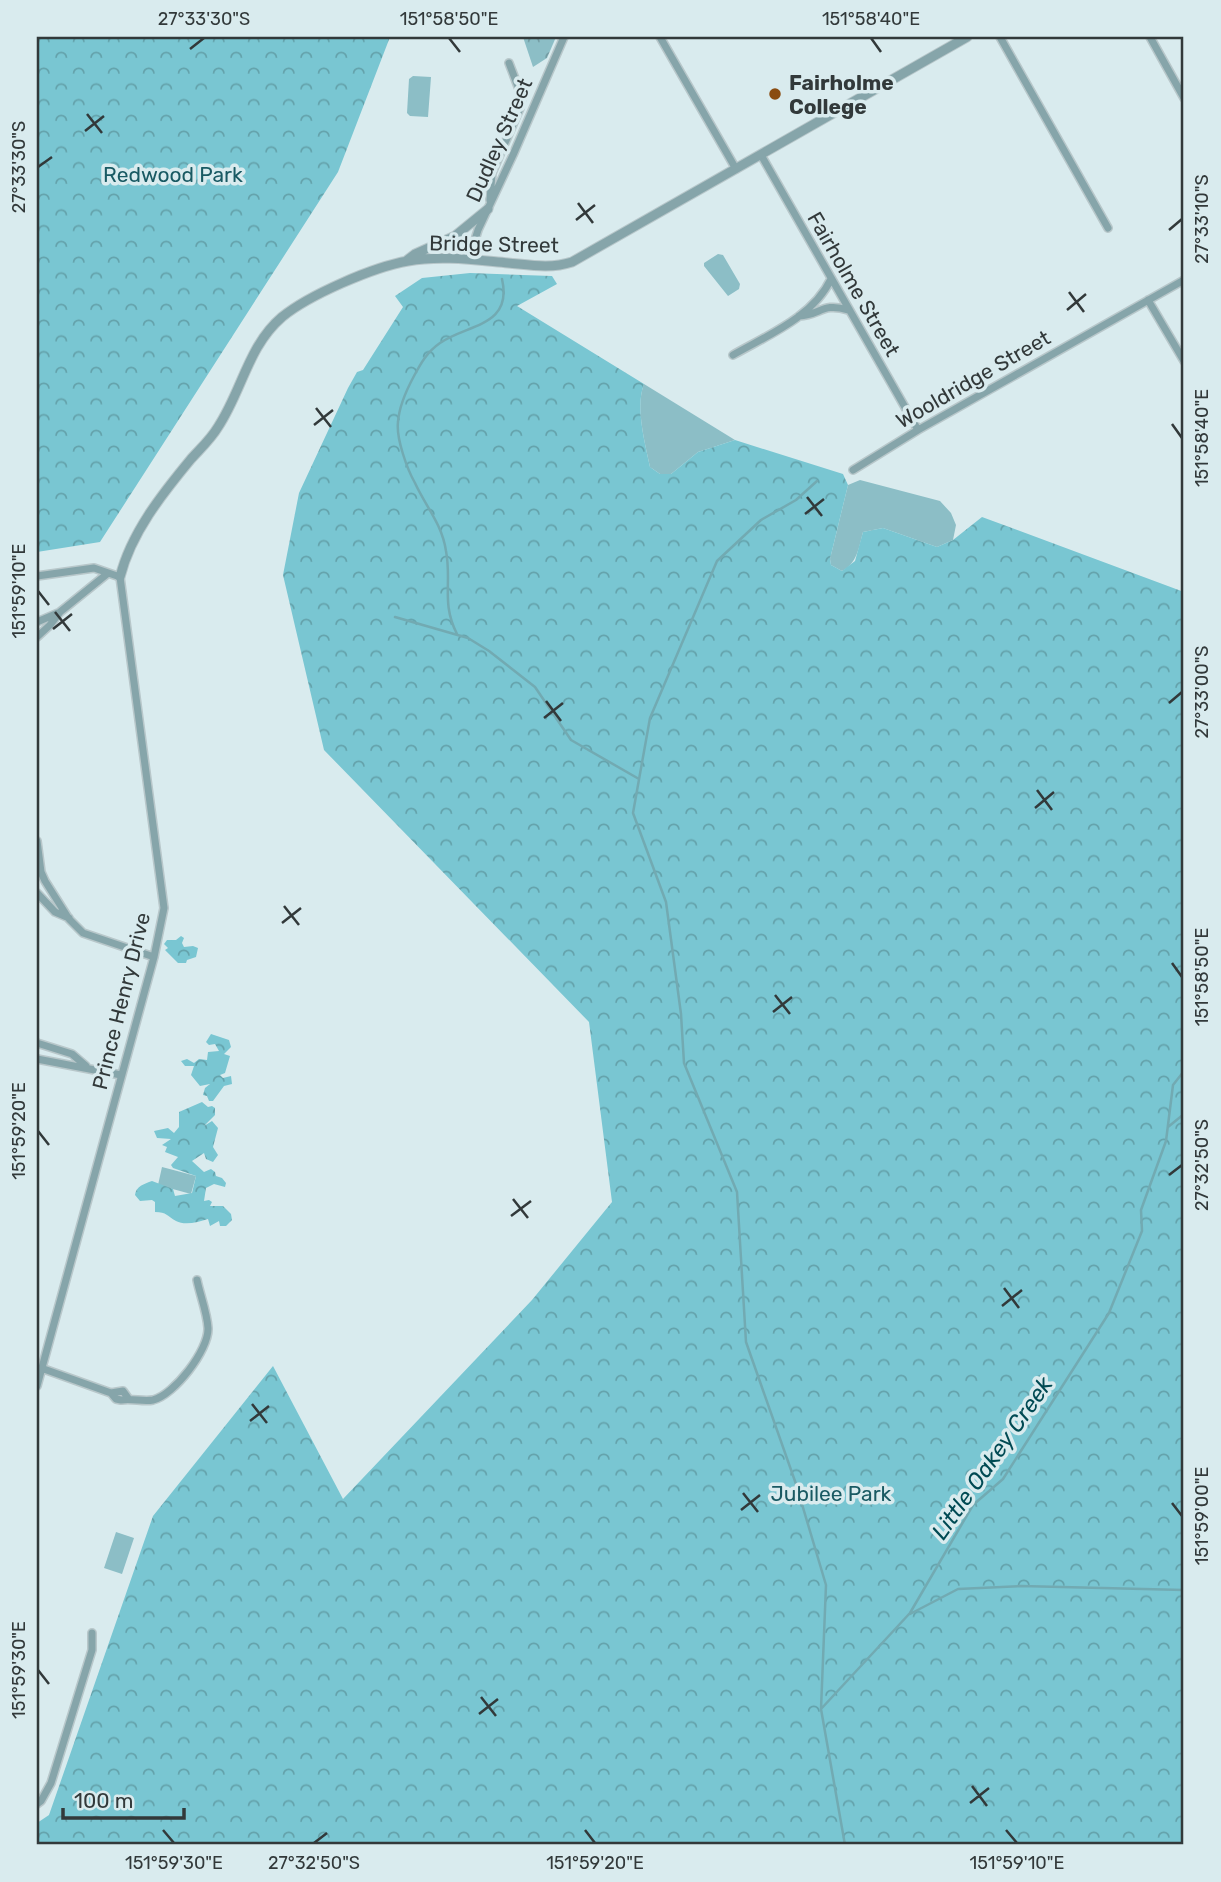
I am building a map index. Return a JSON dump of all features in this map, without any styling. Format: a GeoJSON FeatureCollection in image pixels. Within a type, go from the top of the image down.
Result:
{"type":"FeatureCollection","features":[{"type":"Feature","properties":{"kind":"street","name":"Dudley Street"},"geometry":{"type":"LineString","coordinates":[[470,259],[473,241],[564,37]]}},
{"type":"Feature","properties":{"kind":"street"},"geometry":{"type":"LineString","coordinates":[[660,37],[736,169]]}},
{"type":"Feature","properties":{"kind":"street","name":"Bridge Street"},"geometry":{"type":"LineString","coordinates":[[120,577],[128,549],[176,478],[218,428],[257,347],[280,319],[305,302],[356,278],[426,258],[547,266],[572,262],[967,37]]}},
{"type":"Feature","properties":{"kind":"street"},"geometry":{"type":"LineString","coordinates":[[1000,37],[1108,228]]}},
{"type":"Feature","properties":{"kind":"street"},"geometry":{"type":"LineString","coordinates":[[1150,37],[1184,98]]}},
{"type":"Feature","properties":{"kind":"street"},"geometry":{"type":"LineString","coordinates":[[405,262],[415,254],[455,236],[489,207],[492,173],[520,108],[522,97],[509,63]]}},
{"type":"Feature","properties":{"kind":"street","name":"Fairholme Street"},"geometry":{"type":"LineString","coordinates":[[761,155],[918,430]]}},
{"type":"Feature","properties":{"kind":"street"},"geometry":{"type":"LineString","coordinates":[[733,355],[799,316],[822,295],[831,279]]}},
{"type":"Feature","properties":{"kind":"street","name":"Wooldridge Street"},"geometry":{"type":"LineString","coordinates":[[853,470],[918,430],[1184,280]]}},
{"type":"Feature","properties":{"kind":"street"},"geometry":{"type":"LineString","coordinates":[[1147,300],[1184,361]]}},
{"type":"Feature","properties":{"kind":"street"},"geometry":{"type":"LineString","coordinates":[[799,316],[807,316],[830,306],[849,310]]}},
{"type":"Feature","properties":{"kind":"street"},"geometry":{"type":"LineString","coordinates":[[37,576],[94,568],[120,577]]}},
{"type":"Feature","properties":{"kind":"street"},"geometry":{"type":"LineString","coordinates":[[37,637],[60,612],[107,574]]}},
{"type":"Feature","properties":{"kind":"street","name":"Prince Henry Drive"},"geometry":{"type":"LineString","coordinates":[[37,1386],[162,923],[162,893],[120,577]]}},
{"type":"Feature","properties":{"kind":"street"},"geometry":{"type":"LineString","coordinates":[[37,622],[60,612]]}},
{"type":"Feature","properties":{"kind":"street"},"geometry":{"type":"LineString","coordinates":[[37,841],[41,872],[69,919],[83,933],[96,940],[154,957]]}},
{"type":"Feature","properties":{"kind":"street"},"geometry":{"type":"LineString","coordinates":[[37,893],[55,912],[69,919]]}},
{"type":"Feature","properties":{"kind":"street"},"geometry":{"type":"LineString","coordinates":[[37,1043],[72,1055],[86,1067]]}},
{"type":"Feature","properties":{"kind":"street"},"geometry":{"type":"LineString","coordinates":[[37,1059],[121,1075]]}},
{"type":"Feature","properties":{"kind":"street"},"geometry":{"type":"LineString","coordinates":[[41,1368],[111,1393],[123,1391],[128,1398],[149,1401],[163,1395],[190,1368],[204,1346],[208,1328],[197,1280]]}},
{"type":"Feature","properties":{"kind":"street"},"geometry":{"type":"LineString","coordinates":[[37,1804],[51,1783],[92,1650],[92,1633]]}},
{"type":"Feature","properties":{"kind":"green space","name":"Redwood Park"},"geometry":{"type":"Polygon","coordinates":[[[37,37],[390,37],[338,172],[100,542],[37,552],[37,37]]]}},
{"type":"Feature","properties":{"kind":"green space"},"geometry":{"type":"Polygon","coordinates":[[[523,37],[556,37],[547,58],[533,67],[523,37]]]}},
{"type":"Feature","properties":{"kind":"green space"},"geometry":{"type":"Polygon","coordinates":[[[413,76],[431,77],[428,117],[410,116],[407,113],[409,79],[413,76]]]}},
{"type":"Feature","properties":{"kind":"green space"},"geometry":{"type":"Polygon","coordinates":[[[718,254],[723,255],[740,284],[739,289],[728,296],[704,266],[704,263],[718,254]]]}},
{"type":"Feature","properties":{"kind":"green space","name":"Jubilee Park"},"geometry":{"type":"Polygon","coordinates":[[[470,273],[552,276],[557,284],[517,306],[644,384],[640,403],[644,436],[650,467],[660,474],[671,474],[698,452],[735,440],[843,474],[848,485],[830,559],[831,565],[842,571],[855,561],[863,532],[883,528],[937,547],[953,540],[982,517],[1184,592],[1184,1845],[37,1845],[37,1823],[49,1815],[153,1516],[273,1366],[343,1499],[532,1300],[612,1202],[589,1022],[324,750],[283,575],[299,493],[348,388],[357,372],[363,370],[403,307],[395,296],[422,278],[470,273]]]}},
{"type":"Feature","properties":{"kind":"green space"},"geometry":{"type":"Polygon","coordinates":[[[644,384],[735,440],[698,452],[671,474],[660,474],[650,467],[644,436],[640,403],[644,384]]]}},
{"type":"Feature","properties":{"kind":"green space"},"geometry":{"type":"Polygon","coordinates":[[[860,480],[940,501],[951,513],[956,525],[953,540],[937,547],[883,528],[863,532],[857,554],[851,564],[842,571],[831,565],[830,559],[848,485],[860,480]]]}},
{"type":"Feature","properties":{"kind":"green space"},"geometry":{"type":"Polygon","coordinates":[[[181,936],[184,938],[184,947],[198,948],[196,957],[186,963],[178,963],[165,950],[168,948],[164,944],[167,940],[176,940],[181,936]]]}},
{"type":"Feature","properties":{"kind":"green space"},"geometry":{"type":"Polygon","coordinates":[[[211,1034],[229,1040],[231,1047],[224,1054],[230,1056],[225,1073],[220,1075],[223,1078],[231,1076],[232,1084],[224,1086],[213,1101],[209,1101],[207,1096],[203,1095],[210,1084],[200,1086],[191,1075],[194,1066],[185,1066],[181,1061],[187,1059],[194,1063],[199,1059],[207,1060],[208,1052],[219,1051],[215,1044],[209,1045],[206,1042],[211,1034]]]}},
{"type":"Feature","properties":{"kind":"green space"},"geometry":{"type":"Polygon","coordinates":[[[202,1102],[215,1108],[215,1115],[204,1126],[212,1121],[218,1128],[213,1147],[218,1155],[213,1162],[206,1159],[204,1153],[192,1161],[204,1172],[211,1169],[226,1183],[225,1187],[214,1184],[206,1188],[204,1201],[212,1202],[210,1206],[223,1206],[231,1214],[232,1220],[226,1226],[220,1226],[219,1221],[210,1226],[208,1219],[192,1223],[176,1221],[165,1214],[155,1212],[155,1202],[152,1200],[140,1201],[135,1195],[139,1187],[152,1181],[173,1189],[175,1196],[192,1193],[196,1176],[173,1168],[171,1165],[178,1157],[165,1152],[167,1147],[162,1145],[171,1139],[157,1138],[154,1131],[168,1128],[174,1133],[179,1127],[179,1112],[202,1102]]]}},
{"type":"Feature","properties":{"kind":"green space"},"geometry":{"type":"Polygon","coordinates":[[[162,1167],[196,1176],[191,1194],[158,1185],[162,1167]]]}},
{"type":"Feature","properties":{"kind":"green space"},"geometry":{"type":"Polygon","coordinates":[[[116,1532],[134,1538],[122,1574],[104,1568],[116,1532]]]}},
{"type":"Feature","properties":{"kind":"waterway"},"geometry":{"type":"LineString","coordinates":[[457,634],[449,612],[448,562],[444,541],[406,462],[400,445],[399,416],[411,381],[431,350],[451,337],[485,322],[501,307],[504,295],[502,279]]}},
{"type":"Feature","properties":{"kind":"waterway"},"geometry":{"type":"LineString","coordinates":[[817,481],[796,500],[761,520],[717,561],[650,718],[633,813],[666,902],[681,1014],[684,1063],[737,1192],[746,1342],[796,1484],[826,1585],[821,1709]]}},
{"type":"Feature","properties":{"kind":"waterway"},"geometry":{"type":"LineString","coordinates":[[395,617],[468,638],[489,651],[535,687],[571,740],[639,779]]}},
{"type":"Feature","properties":{"kind":"waterway","name":"Little Oakey Creek"},"geometry":{"type":"LineString","coordinates":[[845,1845],[821,1709],[910,1613],[973,1505],[1003,1479],[1109,1313],[1142,1231],[1141,1210],[1166,1141],[1173,1085],[1184,1071]]}},
{"type":"Feature","properties":{"kind":"waterway"},"geometry":{"type":"LineString","coordinates":[[1168,1127],[1184,1114]]}},
{"type":"Feature","properties":{"kind":"waterway"},"geometry":{"type":"LineString","coordinates":[[910,1614],[958,1589],[1021,1586],[1184,1590]]}},
{"type":"Feature","properties":{"kind":"place","name":"Fairholme College"},"geometry":{"type":"Point","coordinates":[775,94]}}]}
